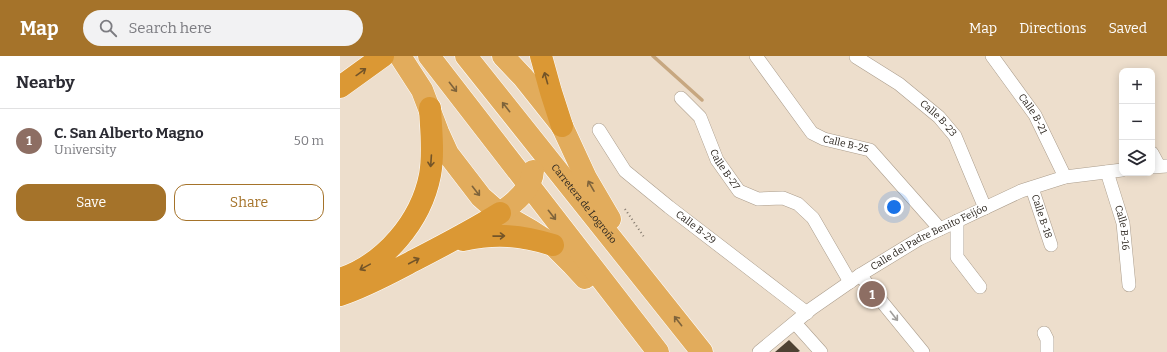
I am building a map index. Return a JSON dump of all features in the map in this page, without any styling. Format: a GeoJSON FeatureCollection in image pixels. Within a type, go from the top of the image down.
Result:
{"type":"FeatureCollection","features":[{"type":"Feature","properties":{"kind":"highway"},"geometry":{"type":"LineString","coordinates":[[340,87],[383,56]]}},
{"type":"Feature","properties":{"kind":"highway"},"geometry":{"type":"LineString","coordinates":[[400,56],[422,90],[443,144],[455,164],[481,197],[500,213],[530,230],[552,245],[598,291],[629,315]]}},
{"type":"Feature","properties":{"kind":"highway"},"geometry":{"type":"LineString","coordinates":[[430,56],[658,352]]}},
{"type":"Feature","properties":{"kind":"highway","name":"Carretera de Logroño"},"geometry":{"type":"LineString","coordinates":[[466,56],[702,352]]}},
{"type":"Feature","properties":{"kind":"highway"},"geometry":{"type":"LineString","coordinates":[[503,56],[523,77],[562,126]]}},
{"type":"Feature","properties":{"kind":"highway"},"geometry":{"type":"LineString","coordinates":[[541,56],[550,92],[562,126],[586,178],[618,232],[627,258]]}},
{"type":"Feature","properties":{"kind":"highway"},"geometry":{"type":"LineString","coordinates":[[340,279],[370,264],[389,249],[406,230],[417,212],[430,176],[432,159],[430,108]]}},
{"type":"Feature","properties":{"kind":"highway"},"geometry":{"type":"LineString","coordinates":[[340,294],[360,288],[446,244],[500,213],[518,198],[528,184],[533,167],[524,129]]}},
{"type":"Feature","properties":{"kind":"highway"},"geometry":{"type":"LineString","coordinates":[[446,244],[481,237],[502,235],[528,238],[552,245]]}},
{"type":"Feature","properties":{"kind":"street","name":"Calle B-25"},"geometry":{"type":"LineString","coordinates":[[756,56],[812,133],[824,139],[870,150],[940,229]]}},
{"type":"Feature","properties":{"kind":"street","name":"Calle B-21"},"geometry":{"type":"LineString","coordinates":[[992,56],[1035,115],[1065,177]]}},
{"type":"Feature","properties":{"kind":"street","name":"Calle B-23"},"geometry":{"type":"LineString","coordinates":[[856,57],[899,84],[939,117],[955,136],[985,208]]}},
{"type":"Feature","properties":{"kind":"street","name":"Calle B-27"},"geometry":{"type":"LineString","coordinates":[[681,98],[700,117],[717,160],[740,191],[758,199],[783,198],[798,204],[813,218],[855,278],[923,352]]}},
{"type":"Feature","properties":{"kind":"street","name":"Calle B-29"},"geometry":{"type":"LineString","coordinates":[[599,130],[625,171],[669,207],[807,312]]}},
{"type":"Feature","properties":{"kind":"street"},"geometry":{"type":"LineString","coordinates":[[1155,157],[1162,167]]}},
{"type":"Feature","properties":{"kind":"street","name":"Calle del Padre Benito Feijóo"},"geometry":{"type":"LineString","coordinates":[[759,352],[807,312],[855,278],[919,239],[1021,191],[1065,177],[1119,170]]}},
{"type":"Feature","properties":{"kind":"street","name":"Calle B-16"},"geometry":{"type":"LineString","coordinates":[[1107,172],[1123,223],[1129,286]]}},
{"type":"Feature","properties":{"kind":"street","name":"Calle B-18"},"geometry":{"type":"LineString","coordinates":[[1032,188],[1051,245]]}},
{"type":"Feature","properties":{"kind":"street"},"geometry":{"type":"LineString","coordinates":[[957,221],[957,257],[980,287]]}},
{"type":"Feature","properties":{"kind":"street"},"geometry":{"type":"LineString","coordinates":[[795,323],[821,352]]}},
{"type":"Feature","properties":{"kind":"street"},"geometry":{"type":"LineString","coordinates":[[1044,333],[1047,339],[1047,352]]}},
{"type":"Feature","properties":{"kind":"path"},"geometry":{"type":"LineString","coordinates":[[623,206],[644,237]]}},
{"type":"Feature","properties":{"kind":"building"},"geometry":{"type":"Polygon","coordinates":[[[789,340],[800,351],[775,352],[789,340]]]}},
{"type":"Feature","properties":{"kind":"waterway"},"geometry":{"type":"LineString","coordinates":[[653,56],[702,100]]}},
{"type":"Feature","properties":{"kind":"place","name":"C. San Alberto Magno"},"geometry":{"type":"Point","coordinates":[872,294]}}]}
